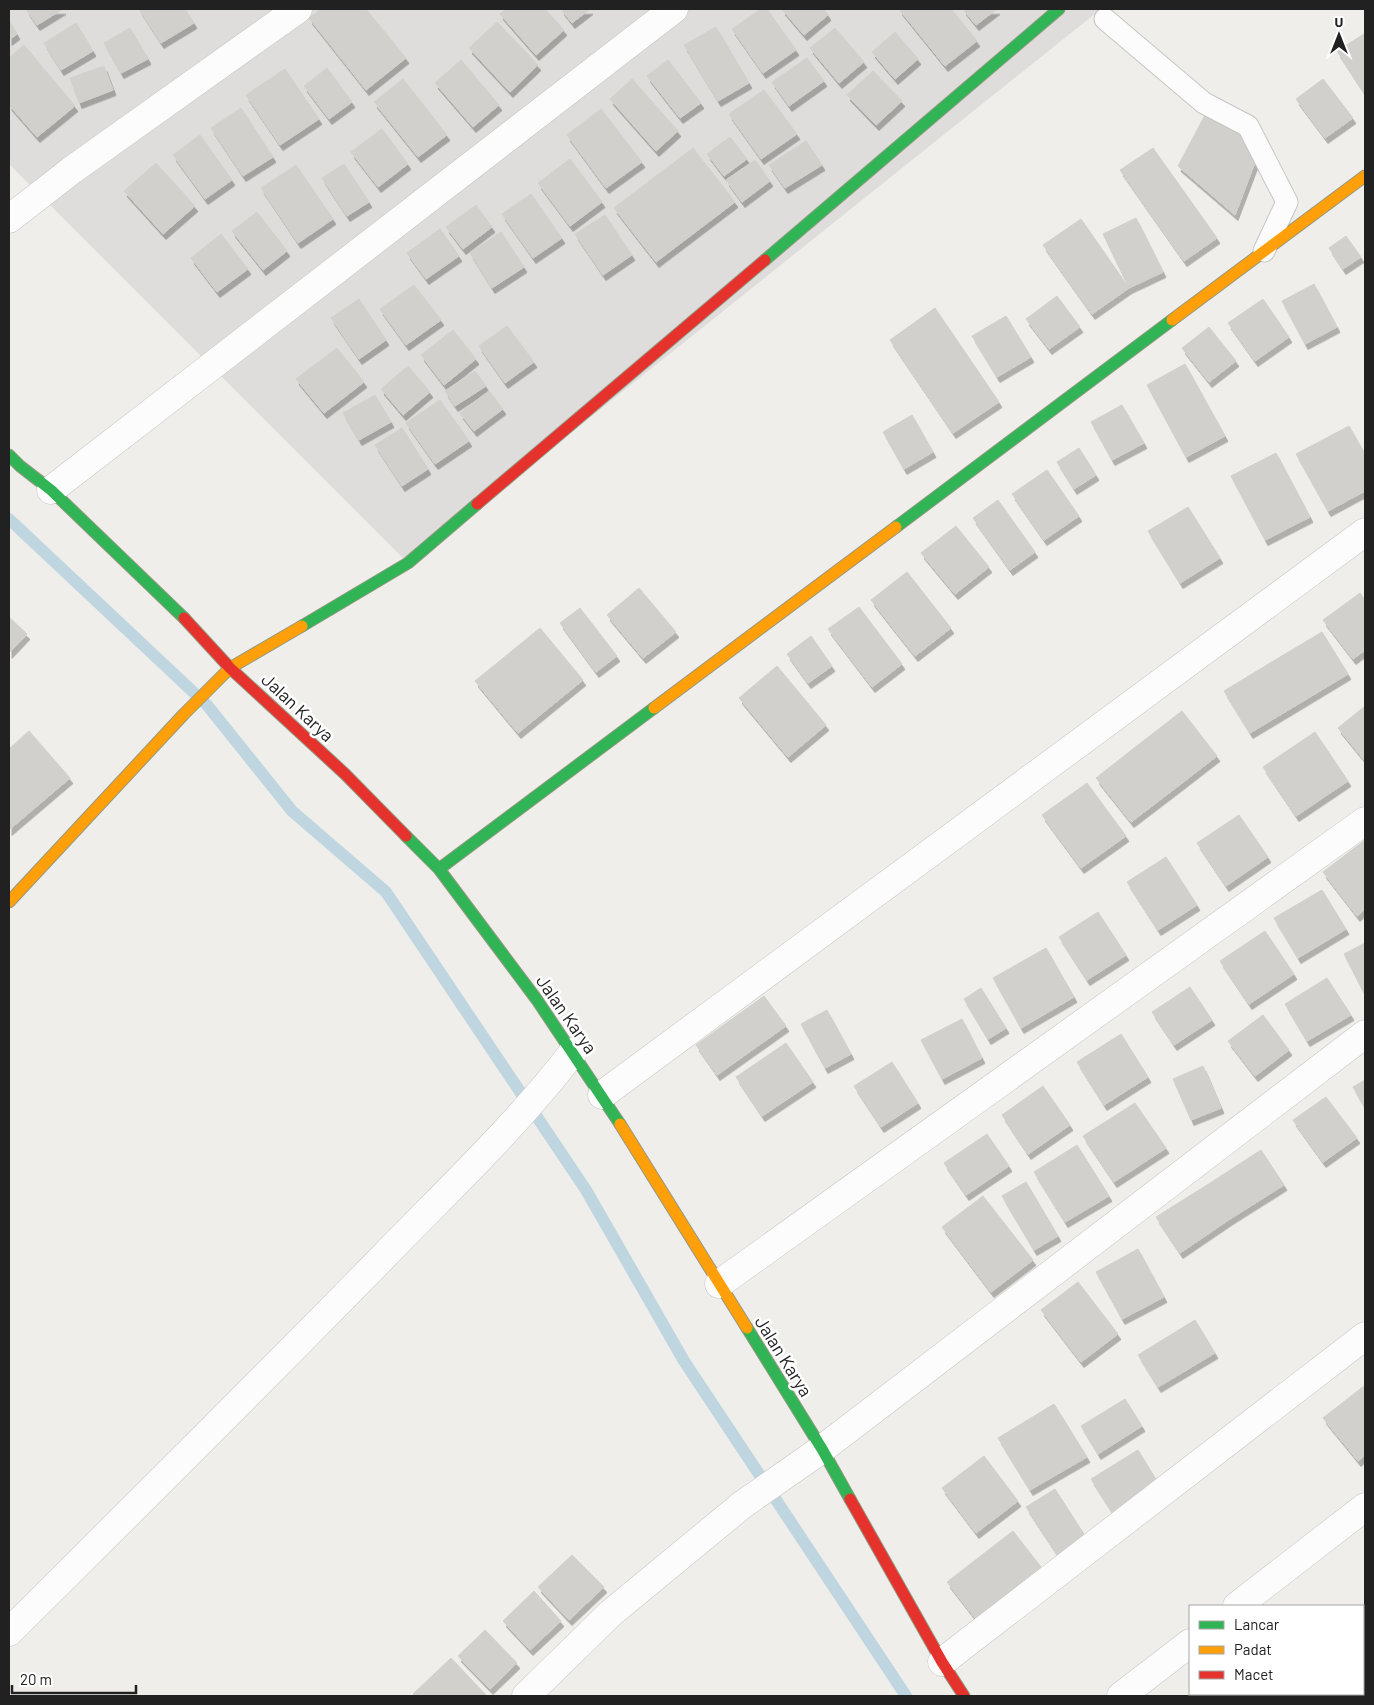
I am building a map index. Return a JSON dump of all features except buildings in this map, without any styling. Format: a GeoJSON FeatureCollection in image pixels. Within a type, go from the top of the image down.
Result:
{"type":"FeatureCollection","features":[{"type":"Feature","properties":{"kind":"street"},"geometry":{"type":"LineString","coordinates":[[9,219],[72,170],[298,9]]}},
{"type":"Feature","properties":{"kind":"street"},"geometry":{"type":"LineString","coordinates":[[51,490],[674,9]]}},
{"type":"Feature","properties":{"kind":"street"},"geometry":{"type":"LineString","coordinates":[[9,902],[184,714],[230,668],[408,563],[1059,9]]}},
{"type":"Feature","properties":{"kind":"street"},"geometry":{"type":"LineString","coordinates":[[439,868],[1365,176]]}},
{"type":"Feature","properties":{"kind":"street","name":"Jalan Karya"},"geometry":{"type":"LineString","coordinates":[[13,464],[51,490],[178,612],[230,668],[344,774],[439,868],[537,1000],[565,1062],[602,1095],[822,1450],[942,1662],[955,1693]]}},
{"type":"Feature","properties":{"kind":"street"},"geometry":{"type":"LineString","coordinates":[[602,1095],[1365,532]]}},
{"type":"Feature","properties":{"kind":"street"},"geometry":{"type":"LineString","coordinates":[[719,1284],[1365,821]]}},
{"type":"Feature","properties":{"kind":"street"},"geometry":{"type":"LineString","coordinates":[[526,1696],[611,1613],[742,1505],[822,1450],[1365,1034]]}},
{"type":"Feature","properties":{"kind":"street"},"geometry":{"type":"LineString","coordinates":[[9,1632],[285,1358],[503,1133],[565,1062]]}},
{"type":"Feature","properties":{"kind":"street"},"geometry":{"type":"LineString","coordinates":[[942,1662],[1365,1336]]}},
{"type":"Feature","properties":{"kind":"street"},"geometry":{"type":"LineString","coordinates":[[1238,1605],[1365,1507]]}},
{"type":"Feature","properties":{"kind":"street"},"geometry":{"type":"LineString","coordinates":[[1121,1696],[1189,1644]]}},
{"type":"Feature","properties":{"kind":"lane"},"geometry":{"type":"LineString","coordinates":[[1105,19],[1204,103],[1248,126],[1287,202],[1263,252]]}},
{"type":"Feature","properties":{"kind":"shaded area"},"geometry":{"type":"Polygon","coordinates":[[[9,9],[1101,9],[408,563],[9,164],[9,9]]]}},
{"type":"Feature","properties":{"kind":"waterway"},"geometry":{"type":"LineString","coordinates":[[9,519],[207,705],[292,811],[386,892],[586,1190],[684,1361],[906,1696]]}},
{"type":"Feature","properties":{"kind":"traffic: fast"},"geometry":{"type":"LineString","coordinates":[[765,260],[1059,9]]}},
{"type":"Feature","properties":{"kind":"traffic: fast"},"geometry":{"type":"LineString","coordinates":[[896,527],[1172,320]]}},
{"type":"Feature","properties":{"kind":"traffic: fast"},"geometry":{"type":"LineString","coordinates":[[9,455],[51,490],[184,618]]}},
{"type":"Feature","properties":{"kind":"traffic: fast"},"geometry":{"type":"LineString","coordinates":[[302,626],[408,563],[477,504]]}},
{"type":"Feature","properties":{"kind":"traffic: fast"},"geometry":{"type":"LineString","coordinates":[[439,869],[654,708]]}},
{"type":"Feature","properties":{"kind":"traffic: fast"},"geometry":{"type":"LineString","coordinates":[[406,836],[439,869],[537,1000],[620,1124]]}},
{"type":"Feature","properties":{"kind":"traffic: fast"},"geometry":{"type":"LineString","coordinates":[[747,1328],[822,1449],[850,1499]]}},
{"type":"Feature","properties":{"kind":"traffic: slow"},"geometry":{"type":"LineString","coordinates":[[1172,320],[1365,176]]}},
{"type":"Feature","properties":{"kind":"traffic: slow"},"geometry":{"type":"LineString","coordinates":[[654,708],[896,527]]}},
{"type":"Feature","properties":{"kind":"traffic: slow"},"geometry":{"type":"LineString","coordinates":[[9,902],[184,714],[230,668],[302,626]]}},
{"type":"Feature","properties":{"kind":"traffic: slow"},"geometry":{"type":"LineString","coordinates":[[620,1124],[747,1328]]}},
{"type":"Feature","properties":{"kind":"traffic: jam"},"geometry":{"type":"LineString","coordinates":[[477,504],[765,260]]}},
{"type":"Feature","properties":{"kind":"traffic: jam"},"geometry":{"type":"LineString","coordinates":[[184,618],[230,668],[345,774],[406,836]]}},
{"type":"Feature","properties":{"kind":"traffic: jam"},"geometry":{"type":"LineString","coordinates":[[850,1499],[942,1662],[964,1696]]}}]}
